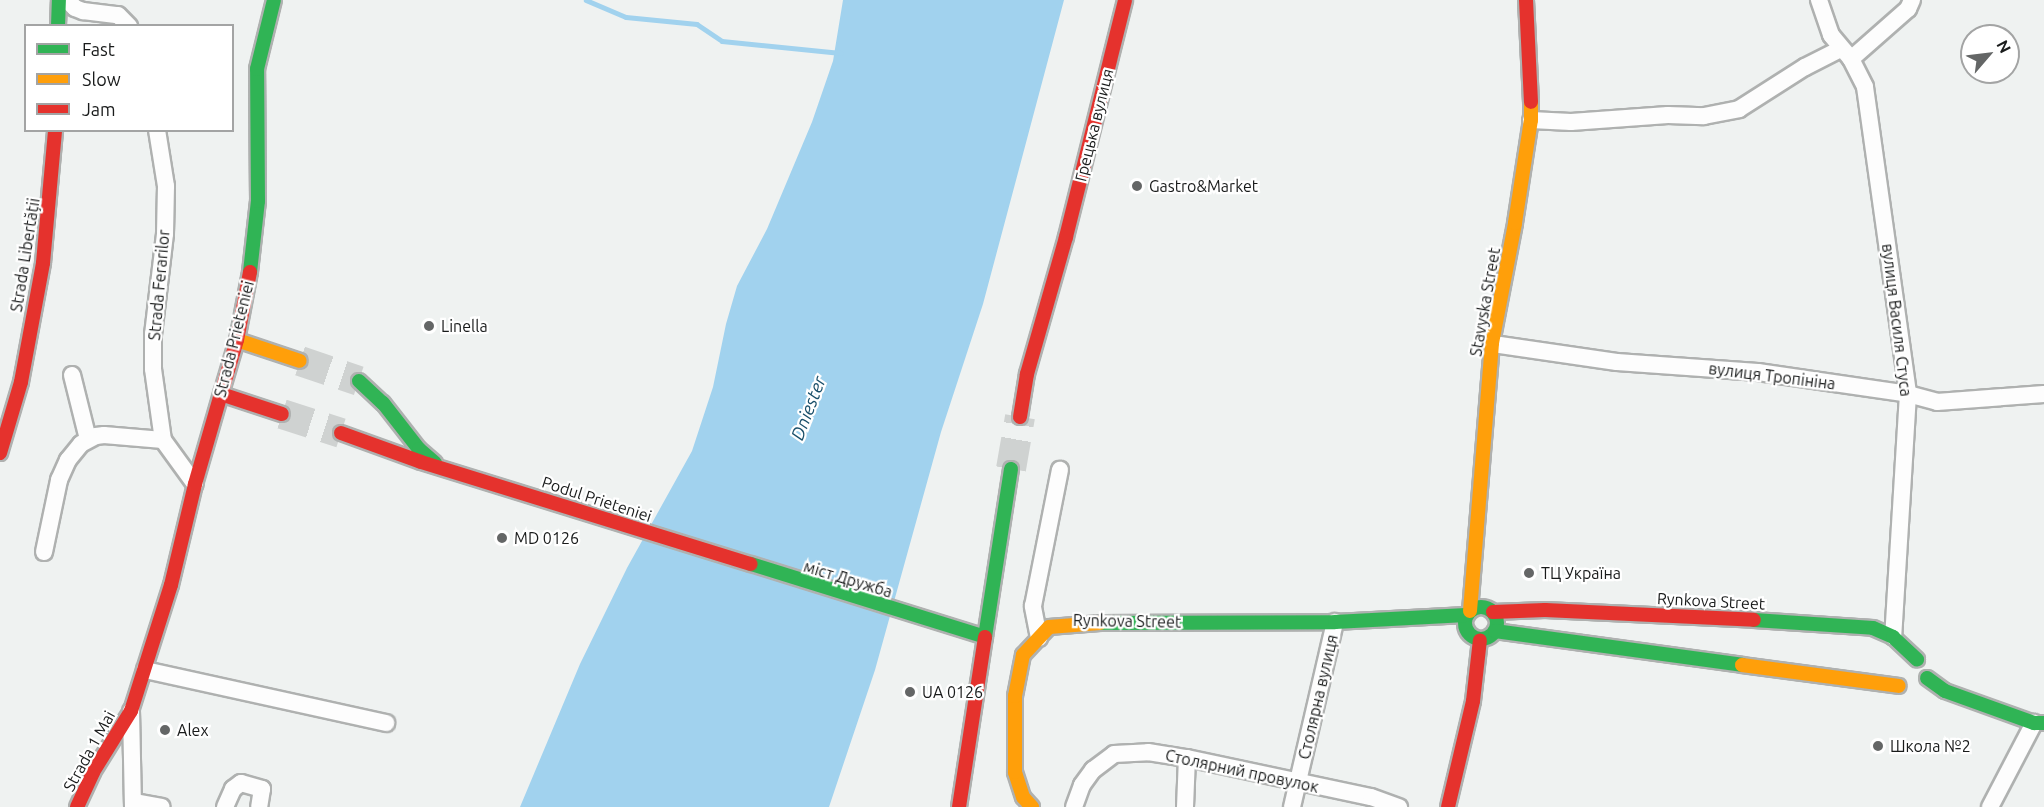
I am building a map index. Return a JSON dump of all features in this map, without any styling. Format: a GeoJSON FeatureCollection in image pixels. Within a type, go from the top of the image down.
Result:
{"type":"FeatureCollection","features":[{"type":"Feature","properties":{"kind":"main road"},"geometry":{"type":"LineString","coordinates":[[58,24],[59,0]]}},
{"type":"Feature","properties":{"kind":"main road","name":"Strada Prieteniei"},"geometry":{"type":"LineString","coordinates":[[130,711],[171,585],[195,484],[237,340],[256,234],[257,69],[274,0]]}},
{"type":"Feature","properties":{"kind":"main road","name":"Грецька вулиця"},"geometry":{"type":"LineString","coordinates":[[1020,417],[1027,374],[1062,249],[1125,0]]}},
{"type":"Feature","properties":{"kind":"main road","name":"Stavyska Street"},"geometry":{"type":"LineString","coordinates":[[1478,611],[1500,345],[1534,172],[1536,121],[1526,0]]}},
{"type":"Feature","properties":{"kind":"main road","name":"Stavyska Street"},"geometry":{"type":"LineString","coordinates":[[1478,611],[1492,343],[1536,121],[1541,84],[1536,0]]}},
{"type":"Feature","properties":{"kind":"main road","name":"Strada Libertății"},"geometry":{"type":"LineString","coordinates":[[0,453],[19,391],[43,263],[55,132]]}},
{"type":"Feature","properties":{"kind":"main road"},"geometry":{"type":"LineString","coordinates":[[237,340],[300,361]]}},
{"type":"Feature","properties":{"kind":"main road"},"geometry":{"type":"LineString","coordinates":[[359,381],[383,404],[419,449],[437,465]]}},
{"type":"Feature","properties":{"kind":"main road"},"geometry":{"type":"LineString","coordinates":[[221,394],[282,414]]}},
{"type":"Feature","properties":{"kind":"main road","name":"Podul Prieteniei"},"geometry":{"type":"LineString","coordinates":[[341,433],[421,462],[437,465],[747,565]]}},
{"type":"Feature","properties":{"kind":"main road"},"geometry":{"type":"LineString","coordinates":[[959,807],[1011,470]]}},
{"type":"Feature","properties":{"kind":"main road","name":"міст Дружба"},"geometry":{"type":"LineString","coordinates":[[747,565],[985,637]]}},
{"type":"Feature","properties":{"kind":"main road","name":"Rynkova Street"},"geometry":{"type":"LineString","coordinates":[[1311,637],[1333,629],[1478,611],[1545,610],[1857,625],[1873,628],[1893,637],[1924,665],[1927,678]]}},
{"type":"Feature","properties":{"kind":"main road"},"geometry":{"type":"LineString","coordinates":[[1478,611],[1497,622],[1495,631],[1490,637],[1480,640],[1466,630],[1478,611]]}},
{"type":"Feature","properties":{"kind":"main road","name":"Rynkova Street"},"geometry":{"type":"LineString","coordinates":[[1039,638],[1049,627],[1080,622],[1466,630]]}},
{"type":"Feature","properties":{"kind":"main road"},"geometry":{"type":"LineString","coordinates":[[1495,631],[1899,686],[1915,691],[1927,678],[1945,691],[2039,723]]}},
{"type":"Feature","properties":{"kind":"main road","name":"Rynkova Street"},"geometry":{"type":"LineString","coordinates":[[1039,638],[1082,634],[1132,637]]}},
{"type":"Feature","properties":{"kind":"main road"},"geometry":{"type":"LineString","coordinates":[[1032,807],[1023,797],[1015,772],[1015,696],[1023,655],[1039,638]]}},
{"type":"Feature","properties":{"kind":"main road"},"geometry":{"type":"LineString","coordinates":[[1448,807],[1473,701],[1480,640]]}},
{"type":"Feature","properties":{"kind":"main road"},"geometry":{"type":"LineString","coordinates":[[1899,686],[1898,666],[1917,659]]}},
{"type":"Feature","properties":{"kind":"main road","name":"Strada 1 Mai"},"geometry":{"type":"LineString","coordinates":[[76,807],[93,771],[130,711]]}},
{"type":"Feature","properties":{"kind":"street"},"geometry":{"type":"LineString","coordinates":[[67,0],[75,8],[83,11],[118,15],[127,24]]}},
{"type":"Feature","properties":{"kind":"street","name":"вулиця Василя Стуса"},"geometry":{"type":"LineString","coordinates":[[1819,0],[1831,35],[1846,54],[1865,87],[1908,394],[1893,637]]}},
{"type":"Feature","properties":{"kind":"street"},"geometry":{"type":"LineString","coordinates":[[1536,121],[1571,122],[1668,115],[1704,116],[1738,109],[1805,67],[1846,54],[1908,9],[1912,0]]}},
{"type":"Feature","properties":{"kind":"street","name":"Strada Ferarilor"},"geometry":{"type":"LineString","coordinates":[[158,132],[166,186],[165,234],[153,334],[153,369],[163,440],[195,484]]}},
{"type":"Feature","properties":{"kind":"street","name":"вулиця Тропініна"},"geometry":{"type":"LineString","coordinates":[[1500,345],[1617,362],[1758,372],[1908,394],[1937,402],[2044,394]]}},
{"type":"Feature","properties":{"kind":"street"},"geometry":{"type":"LineString","coordinates":[[72,375],[88,439]]}},
{"type":"Feature","properties":{"kind":"street"},"geometry":{"type":"LineString","coordinates":[[44,552],[59,480],[68,460],[88,439],[114,435],[163,440]]}},
{"type":"Feature","properties":{"kind":"street"},"geometry":{"type":"LineString","coordinates":[[1039,638],[1034,606],[1060,470]]}},
{"type":"Feature","properties":{"kind":"street","name":"Столярна вулиця"},"geometry":{"type":"LineString","coordinates":[[1292,807],[1333,629]]}},
{"type":"Feature","properties":{"kind":"street"},"geometry":{"type":"LineString","coordinates":[[145,670],[386,723]]}},
{"type":"Feature","properties":{"kind":"street","name":"Strada Prieteniei"},"geometry":{"type":"LineString","coordinates":[[130,711],[133,804],[162,807]]}},
{"type":"Feature","properties":{"kind":"street"},"geometry":{"type":"LineString","coordinates":[[1990,807],[2039,723]]}},
{"type":"Feature","properties":{"kind":"street","name":"Столярний провулок"},"geometry":{"type":"LineString","coordinates":[[1074,807],[1082,785],[1093,770],[1114,754],[1148,752],[1187,758],[1371,798],[1399,807]]}},
{"type":"Feature","properties":{"kind":"street"},"geometry":{"type":"LineString","coordinates":[[1185,807],[1187,758]]}},
{"type":"Feature","properties":{"kind":"street"},"geometry":{"type":"LineString","coordinates":[[225,807],[233,789],[241,783],[262,789],[259,807]]}},
{"type":"Feature","properties":{"kind":"water","name":"Dniester"},"geometry":{"type":"Polygon","coordinates":[[[843,0],[1064,0],[983,304],[941,432],[875,670],[829,807],[520,807],[580,664],[627,568],[692,451],[713,387],[726,324],[737,286],[767,229],[812,122],[833,61],[843,0]]]}},
{"type":"Feature","properties":{"kind":"waterway"},"geometry":{"type":"LineString","coordinates":[[586,0],[626,17],[697,24],[722,41],[840,53]]}},
{"type":"Feature","properties":{"kind":"tunnel"},"geometry":{"type":"LineString","coordinates":[[300,361],[359,381]]}},
{"type":"Feature","properties":{"kind":"tunnel"},"geometry":{"type":"LineString","coordinates":[[282,414],[341,433]]}},
{"type":"Feature","properties":{"kind":"tunnel"},"geometry":{"type":"LineString","coordinates":[[1011,469],[1020,417]]}},
{"type":"Feature","properties":{"kind":"traffic: fast"},"geometry":{"type":"LineString","coordinates":[[58,24],[59,0]]}},
{"type":"Feature","properties":{"kind":"traffic: fast"},"geometry":{"type":"LineString","coordinates":[[250,272],[258,201],[257,69],[274,0]]}},
{"type":"Feature","properties":{"kind":"traffic: fast"},"geometry":{"type":"LineString","coordinates":[[359,381],[383,403],[419,449],[435,463]]}},
{"type":"Feature","properties":{"kind":"traffic: fast"},"geometry":{"type":"LineString","coordinates":[[751,564],[985,637],[1011,469]]}},
{"type":"Feature","properties":{"kind":"traffic: fast"},"geometry":{"type":"LineString","coordinates":[[1481,607],[1492,612],[1497,623],[1492,634],[1481,639],[1470,634],[1465,623],[1470,612],[1481,607]]}},
{"type":"Feature","properties":{"kind":"traffic: fast"},"geometry":{"type":"LineString","coordinates":[[1100,623],[1335,622],[1466,615]]}},
{"type":"Feature","properties":{"kind":"traffic: fast"},"geometry":{"type":"LineString","coordinates":[[1754,620],[1873,628],[1893,637],[1917,659]]}},
{"type":"Feature","properties":{"kind":"traffic: fast"},"geometry":{"type":"LineString","coordinates":[[1495,631],[1742,665]]}},
{"type":"Feature","properties":{"kind":"traffic: fast"},"geometry":{"type":"LineString","coordinates":[[1927,678],[1945,691],[2034,723],[2044,723]]}},
{"type":"Feature","properties":{"kind":"traffic: slow"},"geometry":{"type":"LineString","coordinates":[[1470,611],[1492,343],[1515,223],[1531,120],[1531,102]]}},
{"type":"Feature","properties":{"kind":"traffic: slow"},"geometry":{"type":"LineString","coordinates":[[237,340],[300,361]]}},
{"type":"Feature","properties":{"kind":"traffic: slow"},"geometry":{"type":"LineString","coordinates":[[1032,807],[1023,797],[1015,772],[1015,696],[1023,655],[1049,627],[1100,623]]}},
{"type":"Feature","properties":{"kind":"traffic: slow"},"geometry":{"type":"LineString","coordinates":[[1742,665],[1899,686]]}},
{"type":"Feature","properties":{"kind":"traffic: jam"},"geometry":{"type":"LineString","coordinates":[[1020,417],[1027,374],[1066,237],[1125,0]]}},
{"type":"Feature","properties":{"kind":"traffic: jam"},"geometry":{"type":"LineString","coordinates":[[1526,0],[1531,102]]}},
{"type":"Feature","properties":{"kind":"traffic: jam"},"geometry":{"type":"LineString","coordinates":[[0,453],[21,382],[43,263],[55,132]]}},
{"type":"Feature","properties":{"kind":"traffic: jam"},"geometry":{"type":"LineString","coordinates":[[250,272],[237,340],[221,394],[282,414]]}},
{"type":"Feature","properties":{"kind":"traffic: jam"},"geometry":{"type":"LineString","coordinates":[[77,807],[93,772],[131,711],[171,585],[195,484],[221,394]]}},
{"type":"Feature","properties":{"kind":"traffic: jam"},"geometry":{"type":"LineString","coordinates":[[341,433],[421,462],[751,564]]}},
{"type":"Feature","properties":{"kind":"traffic: jam"},"geometry":{"type":"LineString","coordinates":[[1493,612],[1545,610],[1754,620]]}},
{"type":"Feature","properties":{"kind":"traffic: jam"},"geometry":{"type":"LineString","coordinates":[[959,807],[985,637]]}},
{"type":"Feature","properties":{"kind":"traffic: jam"},"geometry":{"type":"LineString","coordinates":[[1448,807],[1473,701],[1480,640]]}},
{"type":"Feature","properties":{"kind":"place","name":"Gastro&Market"},"geometry":{"type":"Point","coordinates":[1137,186]}},
{"type":"Feature","properties":{"kind":"place","name":"Linella"},"geometry":{"type":"Point","coordinates":[429,326]}},
{"type":"Feature","properties":{"kind":"place","name":"MD 0126"},"geometry":{"type":"Point","coordinates":[502,538]}},
{"type":"Feature","properties":{"kind":"place","name":"ТЦ Україна"},"geometry":{"type":"Point","coordinates":[1529,573]}},
{"type":"Feature","properties":{"kind":"place","name":"UA 0126"},"geometry":{"type":"Point","coordinates":[910,692]}},
{"type":"Feature","properties":{"kind":"place","name":"Alex"},"geometry":{"type":"Point","coordinates":[165,730]}},
{"type":"Feature","properties":{"kind":"place","name":"Школа №2"},"geometry":{"type":"Point","coordinates":[1878,746]}}]}
